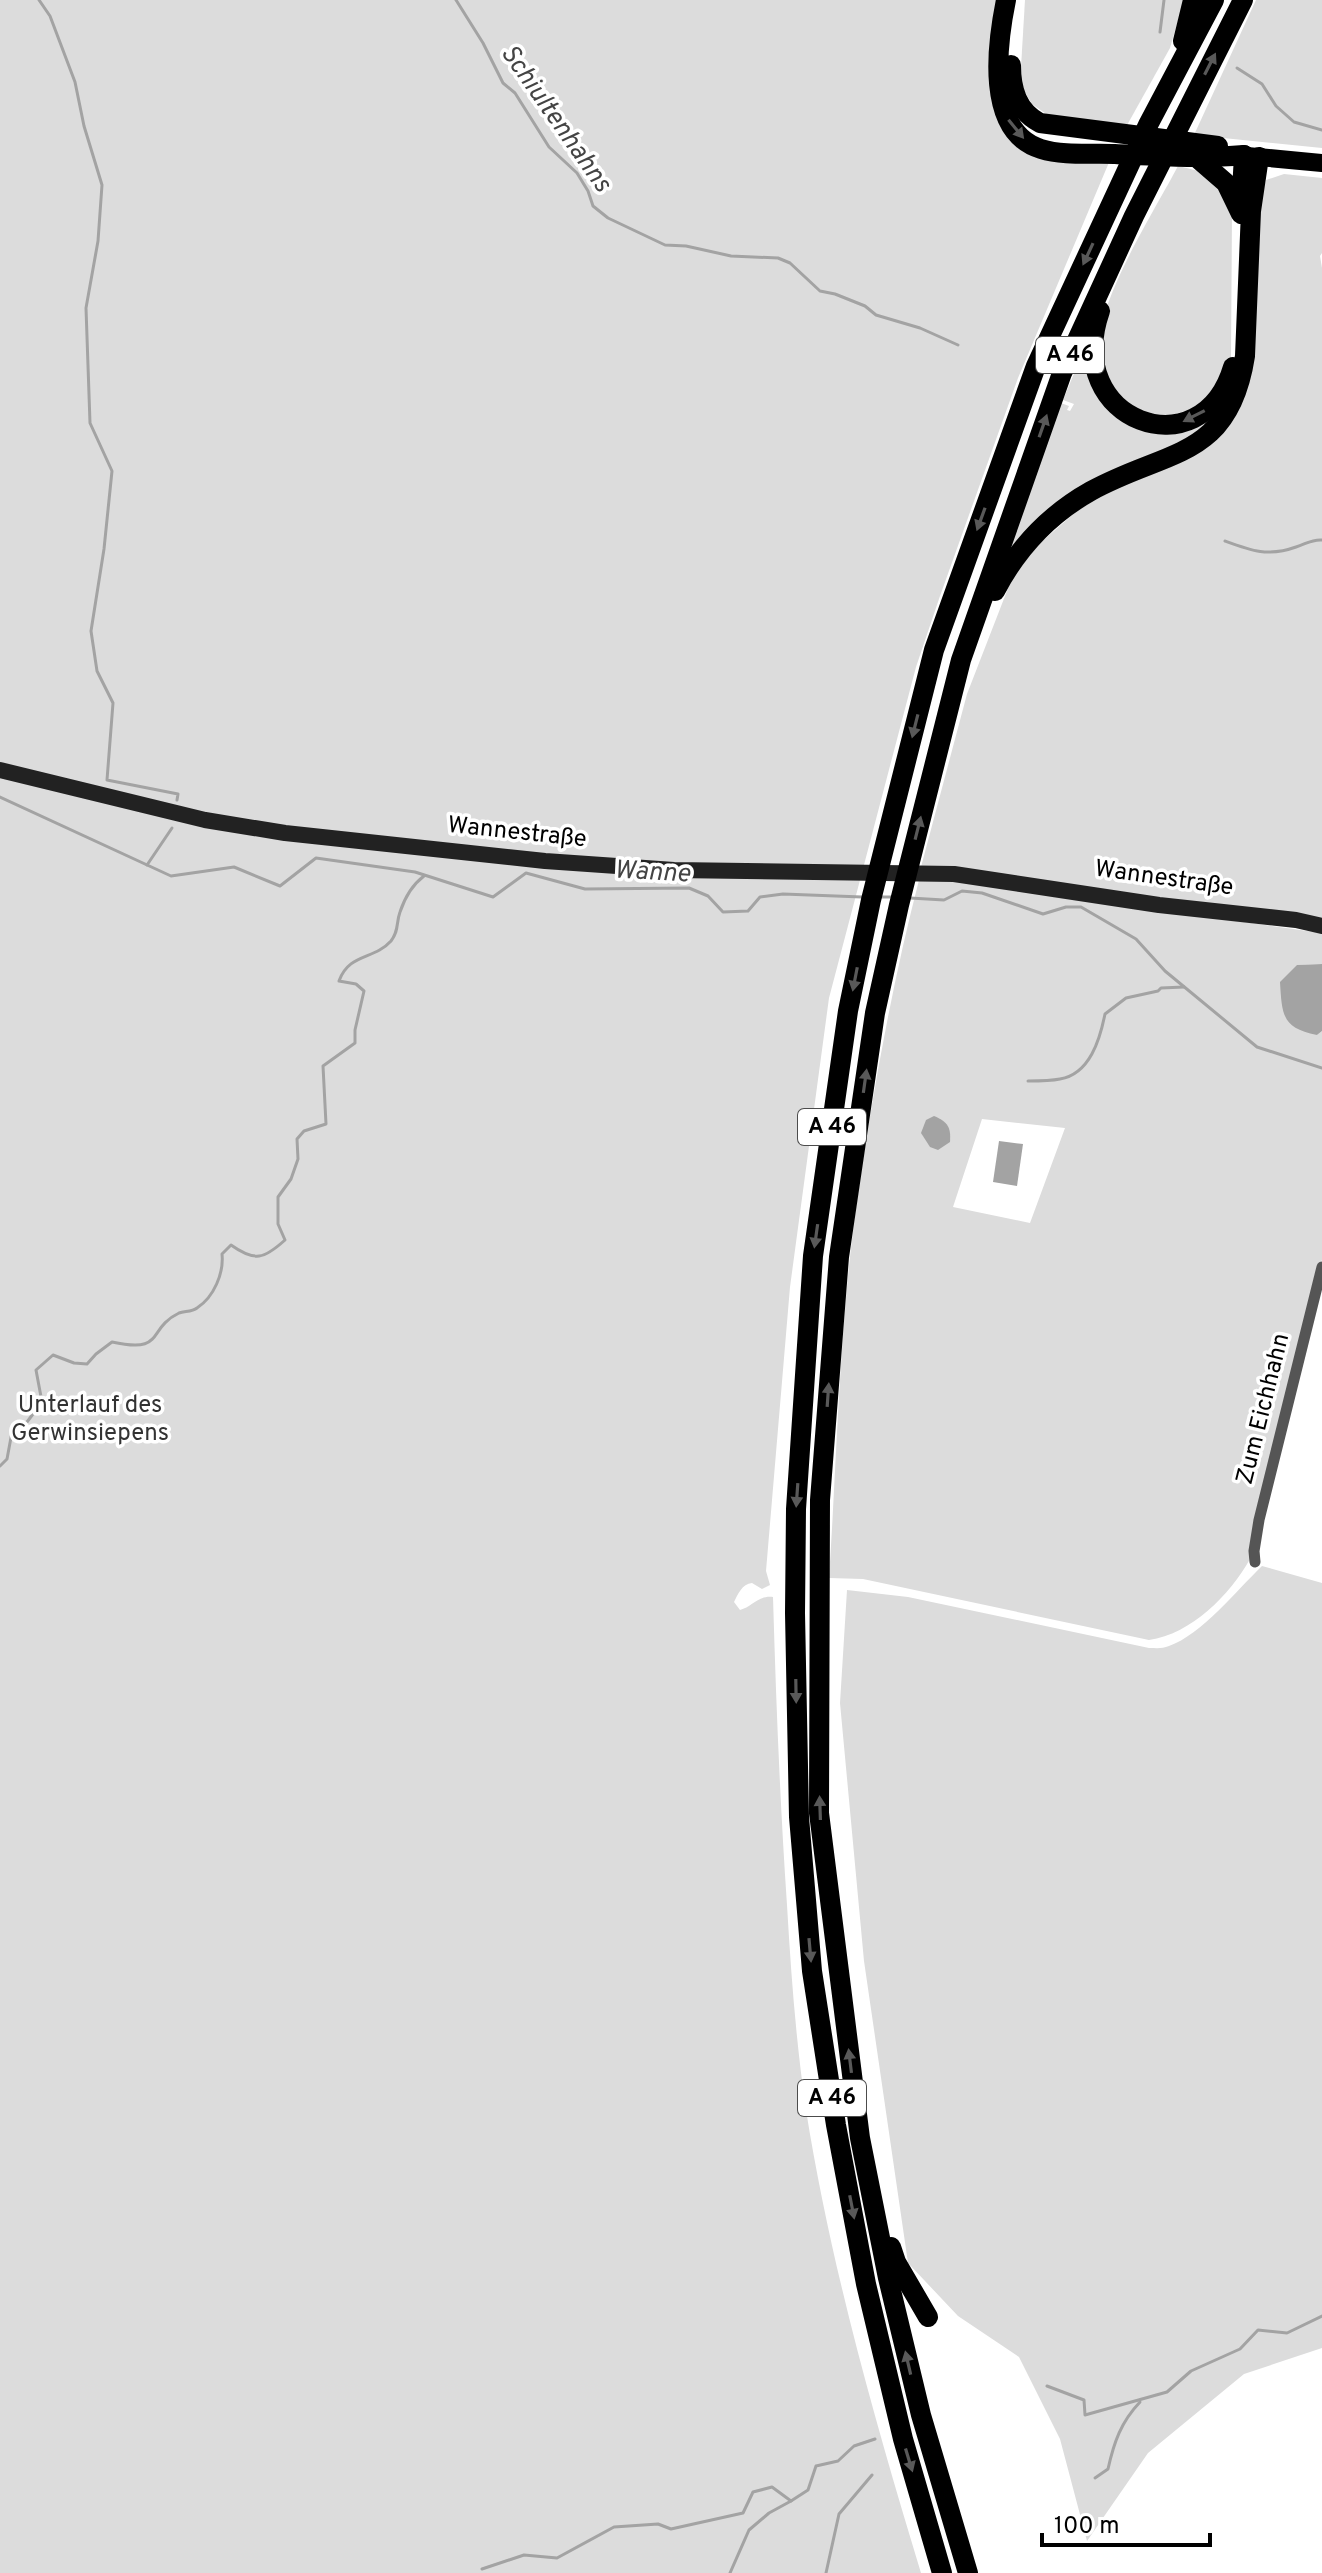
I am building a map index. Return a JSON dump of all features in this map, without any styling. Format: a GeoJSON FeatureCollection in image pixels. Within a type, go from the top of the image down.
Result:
{"type":"FeatureCollection","features":[{"type":"Feature","properties":{"kind":"highway"},"geometry":{"type":"LineString","coordinates":[[1006,0],[999,89],[1004,113],[1024,140],[1050,151],[1252,156]]}},
{"type":"Feature","properties":{"kind":"highway"},"geometry":{"type":"LineString","coordinates":[[1017,0],[1011,56],[1013,88],[1021,107],[1033,119],[1048,125],[1218,146],[1252,156]]}},
{"type":"Feature","properties":{"kind":"highway"},"geometry":{"type":"LineString","coordinates":[[1164,94],[1187,30],[1193,0]]}},
{"type":"Feature","properties":{"kind":"highway","name":"A 46"},"geometry":{"type":"LineString","coordinates":[[942,2573],[903,2439],[866,2284],[836,2125],[812,1971],[799,1817],[795,1613],[796,1509],[813,1256],[848,1011],[871,900],[934,650],[1036,366],[1148,125],[1214,0]]}},
{"type":"Feature","properties":{"kind":"highway","name":"A 46"},"geometry":{"type":"LineString","coordinates":[[968,2573],[921,2415],[888,2278],[860,2138],[819,1813],[820,1500],[839,1257],[875,1013],[902,890],[961,658],[1062,373],[1149,185],[1243,0]]}},
{"type":"Feature","properties":{"kind":"highway"},"geometry":{"type":"LineString","coordinates":[[1134,216],[1096,324],[1093,345],[1095,368],[1103,390],[1117,407],[1141,421],[1163,425],[1192,418],[1212,406],[1232,372],[1236,352],[1241,214],[1252,156]]}},
{"type":"Feature","properties":{"kind":"highway"},"geometry":{"type":"LineString","coordinates":[[961,658],[1003,575],[1043,526],[1062,510],[1100,487],[1196,444],[1217,426],[1233,405],[1245,356],[1252,156]]}},
{"type":"Feature","properties":{"kind":"highway"},"geometry":{"type":"LineString","coordinates":[[1196,157],[1226,183],[1241,214]]}},
{"type":"Feature","properties":{"kind":"highway"},"geometry":{"type":"LineString","coordinates":[[860,2138],[896,2262],[928,2317]]}},
{"type":"Feature","properties":{"kind":"main road"},"geometry":{"type":"LineString","coordinates":[[1252,156],[1322,163]]}},
{"type":"Feature","properties":{"kind":"street","name":"Wannestraße"},"geometry":{"type":"LineString","coordinates":[[0,770],[205,820],[298,835],[556,862],[674,870],[954,874],[1322,926]]}},
{"type":"Feature","properties":{"kind":"street","name":"Zum Eichhahn"},"geometry":{"type":"LineString","coordinates":[[1255,1562],[1259,1520],[1322,1267]]}},
{"type":"Feature","properties":{"kind":"green space","name":"Unterlauf des Gerwinsiepens"},"geometry":{"type":"Polygon","coordinates":[[[0,0],[1001,0],[1016,142],[1110,160],[1018,378],[916,667],[829,998],[790,1287],[766,1571],[770,1585],[762,1589],[752,1583],[746,1585],[734,1602],[740,1610],[763,1598],[773,1597],[789,1931],[806,2110],[841,2285],[921,2573],[0,2573],[0,0]]]}},
{"type":"Feature","properties":{"kind":"green space"},"geometry":{"type":"Polygon","coordinates":[[[1025,0],[1184,0],[1170,48],[1126,127],[1052,118],[1032,104],[1020,84],[1025,0]]]}},
{"type":"Feature","properties":{"kind":"green space"},"geometry":{"type":"Polygon","coordinates":[[[1256,0],[1322,0],[1322,148],[1194,135],[1256,0]]]}},
{"type":"Feature","properties":{"kind":"green space"},"geometry":{"type":"Polygon","coordinates":[[[1178,166],[1203,172],[1220,182],[1232,212],[1231,358],[1207,404],[1156,420],[1113,395],[1099,347],[1101,327],[1117,280],[1178,166]]]}},
{"type":"Feature","properties":{"kind":"green space"},"geometry":{"type":"Polygon","coordinates":[[[1284,174],[1322,178],[1322,922],[921,867],[967,694],[1012,578],[1039,544],[1078,510],[1225,426],[1253,231],[1266,180],[1284,174]]]}},
{"type":"Feature","properties":{"kind":"green space"},"geometry":{"type":"Polygon","coordinates":[[[1088,340],[1130,421],[1209,414],[1209,428],[1118,473],[1001,573],[1061,403],[1069,406],[1067,410],[1070,411],[1074,404],[1063,400],[1088,340]]]}},
{"type":"Feature","properties":{"kind":"green space"},"geometry":{"type":"Polygon","coordinates":[[[920,876],[1322,933],[1322,964],[1297,965],[1317,1035],[1322,1031],[1322,1260],[1315,1274],[1250,1559],[1232,1586],[1208,1611],[1165,1636],[1149,1640],[863,1579],[829,1578],[842,1351],[855,1215],[883,1045],[920,876]],[[982,1119],[953,1207],[1030,1223],[1065,1128],[982,1119]]]}},
{"type":"Feature","properties":{"kind":"green space"},"geometry":{"type":"Polygon","coordinates":[[[1262,1566],[1322,1583],[1322,2348],[1244,2374],[1148,2453],[1087,2541],[1060,2439],[1019,2357],[958,2316],[908,2263],[864,1961],[840,1703],[847,1590],[908,1597],[1159,1648],[1194,1632],[1262,1566]]]}},
{"type":"Feature","properties":{"kind":"shaded area"},"geometry":{"type":"Polygon","coordinates":[[[1322,964],[1322,1031],[1317,1035],[1290,1024],[1283,1011],[1280,982],[1297,965],[1322,964]]]}},
{"type":"Feature","properties":{"kind":"shaded area"},"geometry":{"type":"Polygon","coordinates":[[[934,1116],[948,1126],[950,1132],[950,1142],[938,1150],[930,1147],[921,1133],[926,1120],[934,1116]]]}},
{"type":"Feature","properties":{"kind":"shaded area"},"geometry":{"type":"Polygon","coordinates":[[[999,1141],[1023,1144],[1017,1186],[993,1182],[999,1141]]]}},
{"type":"Feature","properties":{"kind":"waterway"},"geometry":{"type":"LineString","coordinates":[[39,0],[50,16],[75,82],[84,126],[102,185],[98,241],[86,308],[90,423],[112,471],[91,631],[97,671],[113,703],[107,780],[178,794],[177,800]]}},
{"type":"Feature","properties":{"kind":"waterway","name":"Schiultenhahns"},"geometry":{"type":"LineString","coordinates":[[456,0],[503,83],[515,93],[549,147],[577,173],[593,206],[608,218],[665,245],[686,246],[731,256],[778,258],[790,263],[820,291],[835,294],[865,306],[876,315],[920,328],[958,345]]}},
{"type":"Feature","properties":{"kind":"waterway"},"geometry":{"type":"LineString","coordinates":[[1160,32],[1164,0]]}},
{"type":"Feature","properties":{"kind":"waterway"},"geometry":{"type":"LineString","coordinates":[[1237,68],[1262,84],[1276,106],[1294,122],[1322,130]]}},
{"type":"Feature","properties":{"kind":"waterway","name":"Schiultenhahns"},"geometry":{"type":"LineString","coordinates":[[1225,541],[1268,552],[1322,540]]}},
{"type":"Feature","properties":{"kind":"waterway","name":"Wanne"},"geometry":{"type":"LineString","coordinates":[[0,797],[171,876],[234,867],[280,886],[316,858],[415,872],[493,897],[526,873],[585,889],[689,888],[708,896],[723,912],[748,911],[760,897],[783,894],[862,897]]}},
{"type":"Feature","properties":{"kind":"waterway"},"geometry":{"type":"LineString","coordinates":[[147,865],[172,828]]}},
{"type":"Feature","properties":{"kind":"waterway"},"geometry":{"type":"LineString","coordinates":[[0,1466],[7,1459],[12,1432],[27,1422],[42,1402],[36,1370],[53,1355],[87,1364],[112,1342],[129,1345],[148,1342],[169,1319],[195,1309],[208,1298],[219,1277],[222,1254],[231,1245],[247,1254],[259,1256],[285,1240],[278,1224],[278,1197],[291,1179],[298,1159],[297,1139],[304,1131],[326,1124],[323,1066],[355,1043],[364,991],[356,984],[339,981],[343,972],[355,961],[391,941],[407,896],[424,876]]}},
{"type":"Feature","properties":{"kind":"waterway","name":"Wanne"},"geometry":{"type":"LineString","coordinates":[[910,898],[944,900],[962,891],[982,893],[1043,914],[1066,907],[1081,907],[1136,939],[1165,971],[1257,1047],[1322,1068]]}},
{"type":"Feature","properties":{"kind":"waterway","name":"Wanne"},"geometry":{"type":"LineString","coordinates":[[878,897],[894,897]]}},
{"type":"Feature","properties":{"kind":"waterway"},"geometry":{"type":"LineString","coordinates":[[1028,1081],[1060,1079],[1079,1070],[1092,1054],[1105,1014],[1126,998],[1161,988],[1184,987]]}},
{"type":"Feature","properties":{"kind":"waterway"},"geometry":{"type":"LineString","coordinates":[[1047,2386],[1084,2400],[1085,2415],[1167,2392],[1191,2371],[1240,2349],[1258,2330],[1287,2333],[1322,2316]]}},
{"type":"Feature","properties":{"kind":"waterway"},"geometry":{"type":"LineString","coordinates":[[1095,2478],[1108,2469],[1119,2433],[1140,2402]]}},
{"type":"Feature","properties":{"kind":"waterway"},"geometry":{"type":"LineString","coordinates":[[482,2569],[524,2555],[557,2558],[614,2527],[658,2524],[671,2529],[743,2513],[753,2492],[772,2487],[791,2501],[808,2490],[816,2466],[838,2461],[854,2446],[875,2439]]}},
{"type":"Feature","properties":{"kind":"waterway"},"geometry":{"type":"LineString","coordinates":[[826,2573],[839,2514],[872,2475]]}},
{"type":"Feature","properties":{"kind":"waterway"},"geometry":{"type":"LineString","coordinates":[[730,2573],[749,2530],[769,2513],[791,2501]]}}]}
